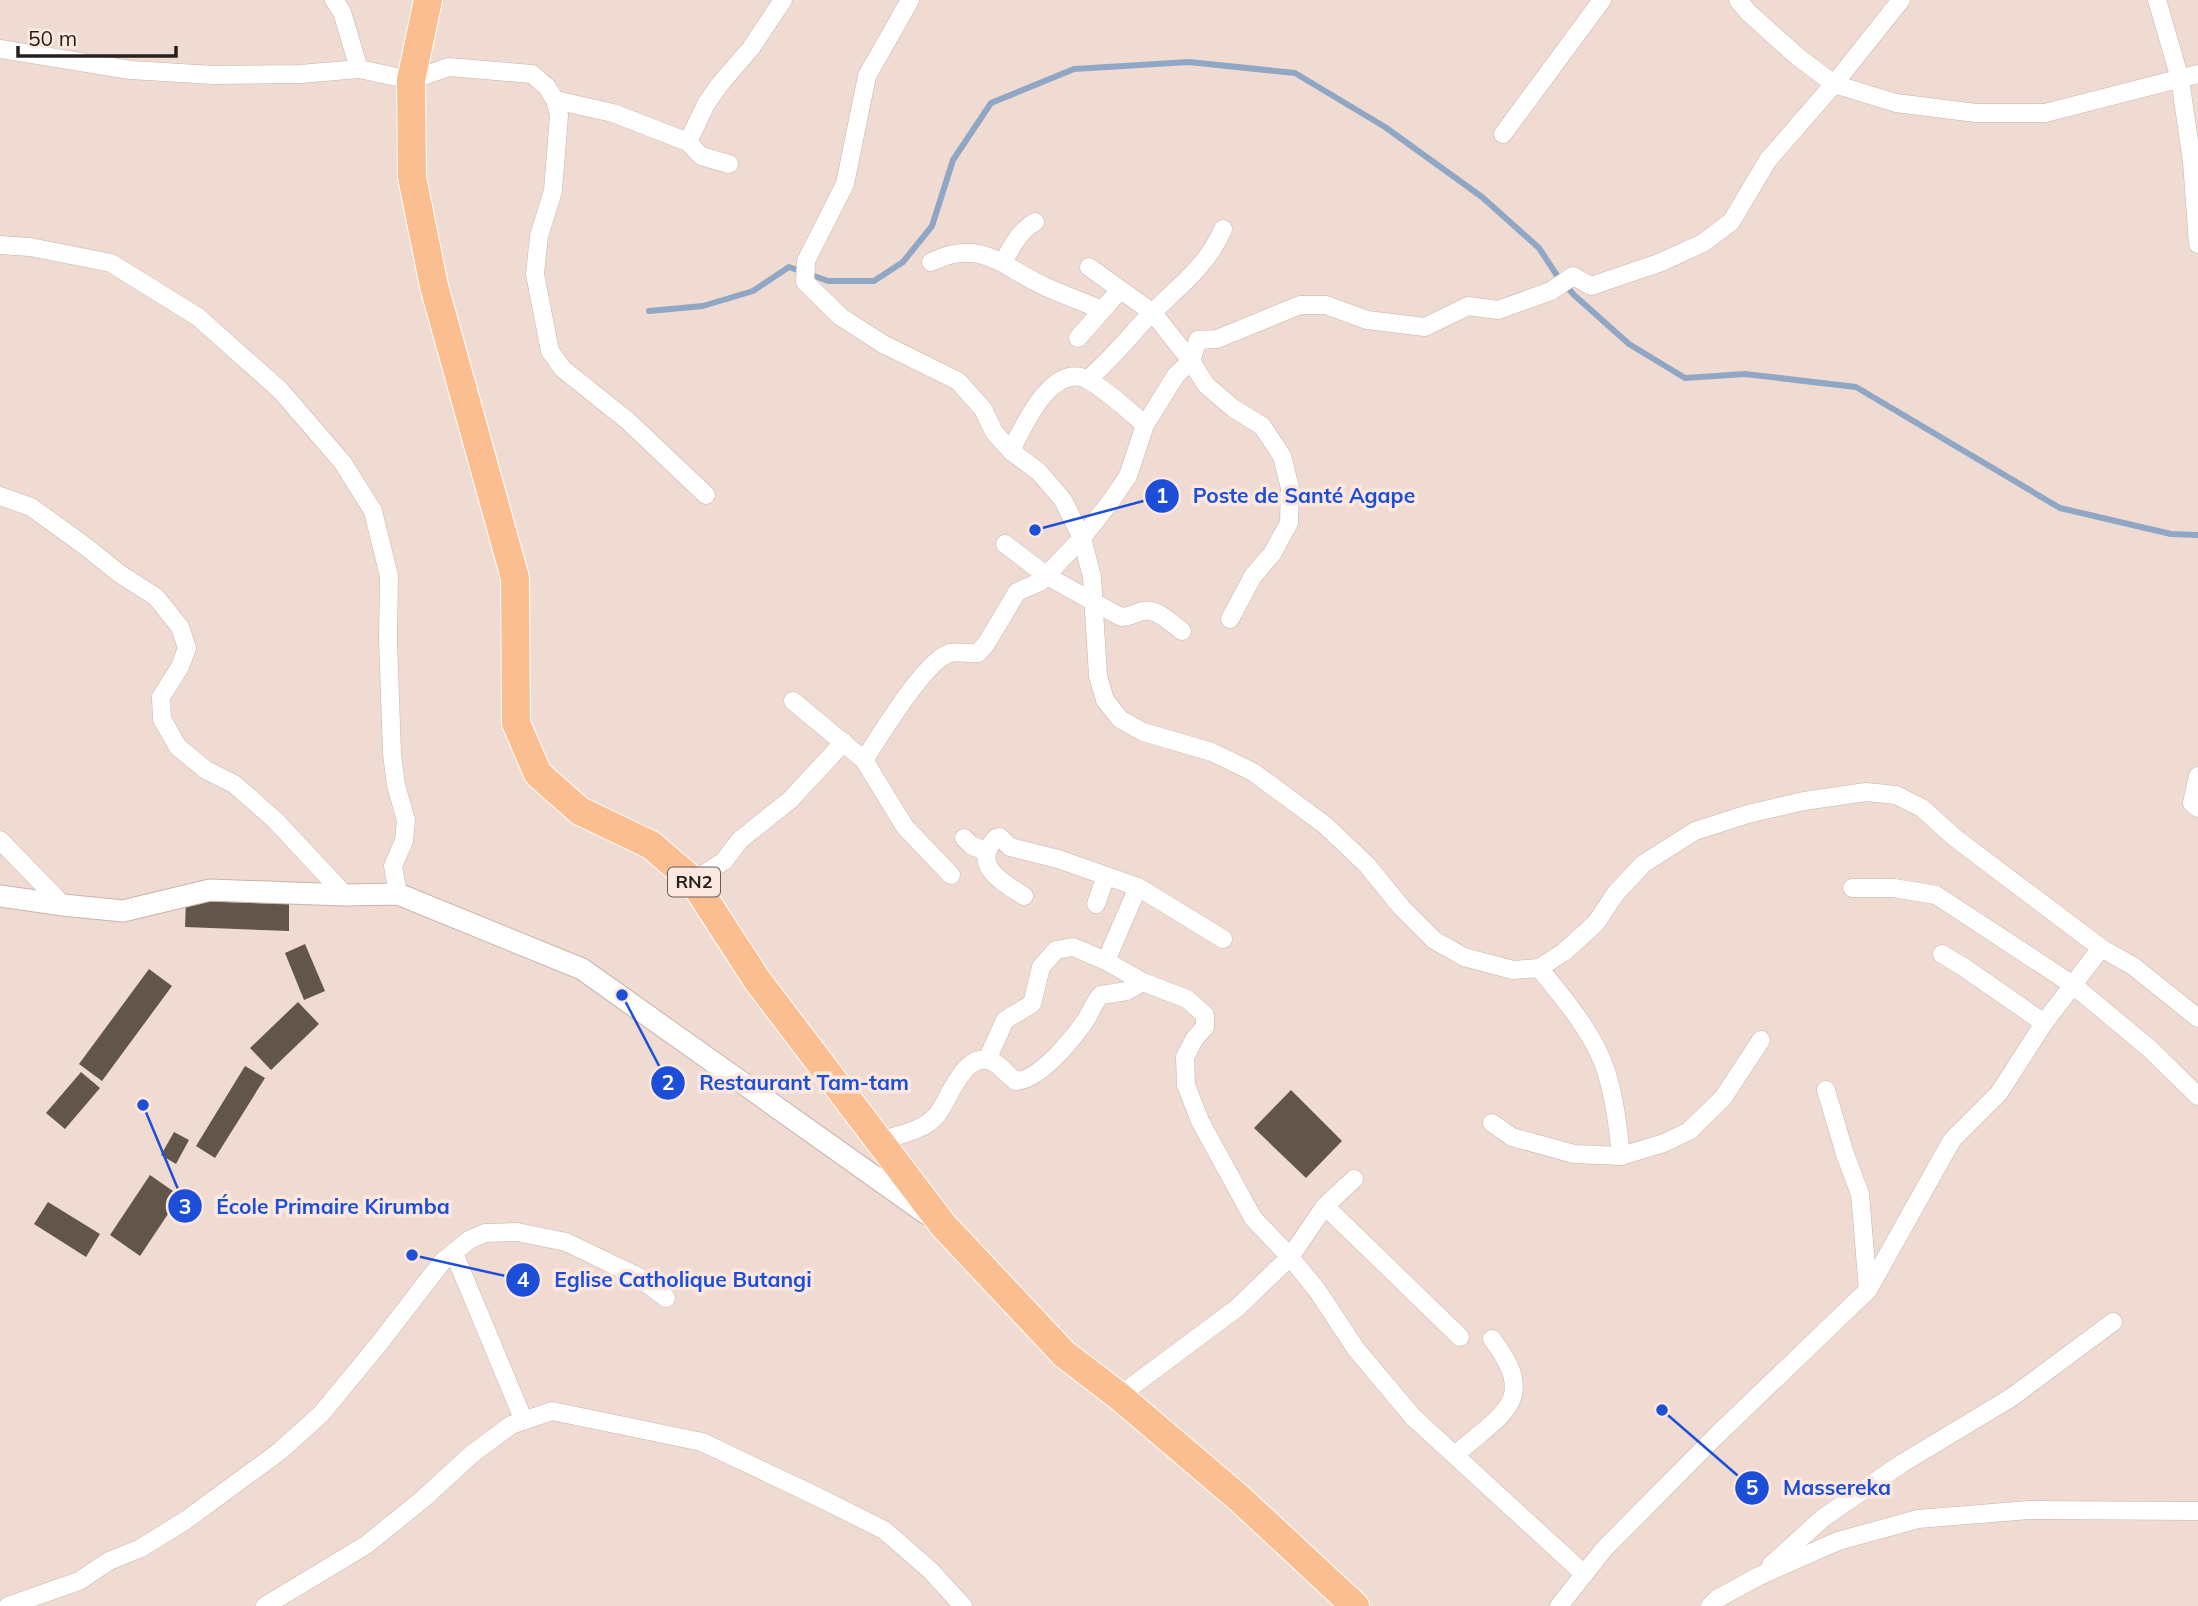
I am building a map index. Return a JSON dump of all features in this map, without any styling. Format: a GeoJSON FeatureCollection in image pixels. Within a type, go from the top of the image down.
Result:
{"type":"FeatureCollection","features":[{"type":"Feature","properties":{"kind":"highway","name":"RN2"},"geometry":{"type":"LineString","coordinates":[[428,0],[411,79],[412,177],[433,286],[515,578],[516,723],[538,774],[580,811],[652,845],[694,881],[757,980],[943,1225],[1064,1354],[1119,1396],[1240,1499],[1355,1606]]}},
{"type":"Feature","properties":{"kind":"street"},"geometry":{"type":"LineString","coordinates":[[334,0],[342,12],[359,69]]}},
{"type":"Feature","properties":{"kind":"street"},"geometry":{"type":"LineString","coordinates":[[688,142],[713,94],[751,48],[783,0]]}},
{"type":"Feature","properties":{"kind":"street"},"geometry":{"type":"LineString","coordinates":[[910,0],[867,76],[845,184],[806,261],[805,282],[841,317],[883,344],[958,381],[983,409],[994,432],[1010,451],[1039,472],[1063,500],[1082,538],[1092,577],[1098,676],[1105,700],[1120,719],[1143,732],[1212,752],[1254,772],[1325,825],[1367,865],[1402,908],[1434,940],[1464,957],[1513,970],[1539,968],[1564,952],[1596,923],[1616,893],[1643,864],[1695,831],[1748,814],[1804,801],[1867,792],[1896,795],[1922,808],[1954,837],[2101,948],[2133,965],[2198,1018]]}},
{"type":"Feature","properties":{"kind":"street"},"geometry":{"type":"LineString","coordinates":[[1503,134],[1602,0]]}},
{"type":"Feature","properties":{"kind":"street"},"geometry":{"type":"LineString","coordinates":[[1738,0],[1798,57],[1834,84],[1896,103],[1976,113],[2045,113],[2198,74]]}},
{"type":"Feature","properties":{"kind":"street"},"geometry":{"type":"LineString","coordinates":[[864,760],[897,709],[937,660],[952,652],[978,653],[986,645],[1017,592],[1040,582],[1082,538],[1128,476],[1145,425],[1176,375],[1191,360],[1198,340],[1217,339],[1300,305],[1326,305],[1367,320],[1425,327],[1468,306],[1498,310],[1551,290],[1573,276],[1591,286],[1659,263],[1703,243],[1731,222],[1768,160],[1834,84],[1901,0]]}},
{"type":"Feature","properties":{"kind":"street"},"geometry":{"type":"LineString","coordinates":[[2157,0],[2180,79],[2192,162],[2198,244]]}},
{"type":"Feature","properties":{"kind":"street"},"geometry":{"type":"LineString","coordinates":[[0,49],[130,70],[214,75],[300,74],[359,69],[411,79],[449,67],[532,74],[547,87],[555,100],[559,115],[553,191],[539,236],[535,274],[550,351],[563,369],[628,421],[706,495]]}},
{"type":"Feature","properties":{"kind":"street"},"geometry":{"type":"LineString","coordinates":[[555,100],[613,113],[688,142],[701,156],[729,164]]}},
{"type":"Feature","properties":{"kind":"street"},"geometry":{"type":"LineString","coordinates":[[1003,262],[1018,236],[1035,222]]}},
{"type":"Feature","properties":{"kind":"street"},"geometry":{"type":"LineString","coordinates":[[1088,379],[1201,268],[1216,246],[1223,229]]}},
{"type":"Feature","properties":{"kind":"street"},"geometry":{"type":"LineString","coordinates":[[0,245],[30,247],[111,263],[198,317],[281,391],[343,463],[373,511],[389,576],[392,754],[396,785],[406,820],[404,841],[393,866],[398,894]]}},
{"type":"Feature","properties":{"kind":"street"},"geometry":{"type":"LineString","coordinates":[[931,262],[950,253],[984,254],[1045,287],[1102,310]]}},
{"type":"Feature","properties":{"kind":"street"},"geometry":{"type":"LineString","coordinates":[[1089,267],[1153,313],[1191,360],[1206,385],[1218,397],[1262,426],[1282,456],[1290,488],[1289,523],[1272,554],[1252,576],[1230,619]]}},
{"type":"Feature","properties":{"kind":"street"},"geometry":{"type":"LineString","coordinates":[[1078,338],[1120,290]]}},
{"type":"Feature","properties":{"kind":"street"},"geometry":{"type":"LineString","coordinates":[[1010,451],[1030,414],[1049,388],[1066,377],[1088,379],[1145,425]]}},
{"type":"Feature","properties":{"kind":"street"},"geometry":{"type":"LineString","coordinates":[[0,496],[31,507],[85,545],[120,574],[156,597],[180,626],[187,648],[180,667],[161,697],[162,719],[178,747],[206,770],[234,784],[275,820],[345,895]]}},
{"type":"Feature","properties":{"kind":"street"},"geometry":{"type":"LineString","coordinates":[[1005,544],[1047,576],[1092,603],[1121,617],[1128,617],[1146,609],[1154,611],[1182,631]]}},
{"type":"Feature","properties":{"kind":"street"},"geometry":{"type":"LineString","coordinates":[[793,701],[864,760],[905,827],[951,876]]}},
{"type":"Feature","properties":{"kind":"street"},"geometry":{"type":"LineString","coordinates":[[694,881],[724,861],[740,840],[790,800],[844,742]]}},
{"type":"Feature","properties":{"kind":"street"},"geometry":{"type":"LineString","coordinates":[[2198,776],[2192,803],[2198,808]]}},
{"type":"Feature","properties":{"kind":"street"},"geometry":{"type":"LineString","coordinates":[[1024,896],[995,876],[986,861],[986,852],[996,838],[1000,837],[1010,847],[1058,859],[1138,887],[1223,939]]}},
{"type":"Feature","properties":{"kind":"street"},"geometry":{"type":"LineString","coordinates":[[964,838],[971,845],[986,852]]}},
{"type":"Feature","properties":{"kind":"street"},"geometry":{"type":"LineString","coordinates":[[0,840],[63,905]]}},
{"type":"Feature","properties":{"kind":"street"},"geometry":{"type":"LineString","coordinates":[[1097,904],[1106,876]]}},
{"type":"Feature","properties":{"kind":"street"},"geometry":{"type":"LineString","coordinates":[[1106,961],[1138,887]]}},
{"type":"Feature","properties":{"kind":"street"},"geometry":{"type":"LineString","coordinates":[[1852,888],[1894,888],[1936,895],[2073,985],[2150,1049],[2198,1096]]}},
{"type":"Feature","properties":{"kind":"street"},"geometry":{"type":"LineString","coordinates":[[0,896],[122,911],[210,890],[345,895],[398,894],[582,969],[943,1225]]}},
{"type":"Feature","properties":{"kind":"street"},"geometry":{"type":"LineString","coordinates":[[987,1060],[1005,1020],[1032,1004],[1041,967],[1056,950],[1073,947],[1106,961],[1143,982],[1187,999],[1205,1015],[1205,1027],[1195,1038],[1185,1057],[1186,1085],[1200,1121],[1253,1219],[1317,1290],[1356,1349],[1413,1417],[1583,1573]]}},
{"type":"Feature","properties":{"kind":"street"},"geometry":{"type":"LineString","coordinates":[[1559,1606],[1583,1573],[1718,1434],[1868,1290],[1952,1140],[1999,1093],[2044,1023],[2101,948]]}},
{"type":"Feature","properties":{"kind":"street"},"geometry":{"type":"LineString","coordinates":[[1942,954],[2044,1023]]}},
{"type":"Feature","properties":{"kind":"street"},"geometry":{"type":"LineString","coordinates":[[1539,968],[1575,1012],[1606,1069],[1618,1119],[1621,1156]]}},
{"type":"Feature","properties":{"kind":"street"},"geometry":{"type":"LineString","coordinates":[[880,1141],[915,1130],[935,1118],[967,1066],[979,1060],[996,1063],[1016,1081],[1024,1080],[1046,1065],[1076,1032],[1101,995],[1127,991],[1143,982]]}},
{"type":"Feature","properties":{"kind":"street"},"geometry":{"type":"LineString","coordinates":[[1492,1123],[1512,1136],[1574,1154],[1621,1156],[1664,1143],[1689,1131],[1723,1098],[1761,1040]]}},
{"type":"Feature","properties":{"kind":"street"},"geometry":{"type":"LineString","coordinates":[[1826,1090],[1844,1154],[1860,1194],[1868,1290]]}},
{"type":"Feature","properties":{"kind":"street"},"geometry":{"type":"LineString","coordinates":[[1119,1396],[1237,1308],[1290,1257],[1325,1206],[1354,1179]]}},
{"type":"Feature","properties":{"kind":"street"},"geometry":{"type":"LineString","coordinates":[[1325,1206],[1460,1337]]}},
{"type":"Feature","properties":{"kind":"street"},"geometry":{"type":"LineString","coordinates":[[8,1606],[79,1581],[109,1561],[141,1548],[186,1520],[280,1451],[321,1415],[442,1262],[469,1240],[485,1233],[517,1232],[566,1242],[637,1276],[666,1298]]}},
{"type":"Feature","properties":{"kind":"street"},"geometry":{"type":"LineString","coordinates":[[454,1253],[524,1421]]}},
{"type":"Feature","properties":{"kind":"street"},"geometry":{"type":"LineString","coordinates":[[1759,1576],[1823,1518],[1900,1464],[2012,1397],[2113,1322]]}},
{"type":"Feature","properties":{"kind":"street"},"geometry":{"type":"LineString","coordinates":[[1455,1455],[1508,1408],[1515,1392],[1513,1373],[1507,1358],[1492,1339]]}},
{"type":"Feature","properties":{"kind":"street"},"geometry":{"type":"LineString","coordinates":[[265,1606],[366,1545],[423,1499],[472,1454],[511,1425],[552,1411],[702,1442],[884,1530],[930,1570],[963,1606]]}},
{"type":"Feature","properties":{"kind":"street"},"geometry":{"type":"LineString","coordinates":[[1710,1606],[1717,1599],[1759,1576],[1838,1541],[1918,1519],[2029,1510],[2198,1512]]}},
{"type":"Feature","properties":{"kind":"building"},"geometry":{"type":"Polygon","coordinates":[[[186,901],[289,904],[289,931],[185,927],[186,901]]]}},
{"type":"Feature","properties":{"kind":"building"},"geometry":{"type":"Polygon","coordinates":[[[305,944],[325,991],[304,1000],[285,953],[305,944]]]}},
{"type":"Feature","properties":{"kind":"building"},"geometry":{"type":"Polygon","coordinates":[[[149,969],[172,986],[102,1081],[79,1064],[149,969]]]}},
{"type":"Feature","properties":{"kind":"building"},"geometry":{"type":"Polygon","coordinates":[[[298,1002],[319,1024],[271,1070],[250,1048],[298,1002]]]}},
{"type":"Feature","properties":{"kind":"building"},"geometry":{"type":"Polygon","coordinates":[[[245,1066],[265,1078],[215,1158],[196,1146],[245,1066]]]}},
{"type":"Feature","properties":{"kind":"building"},"geometry":{"type":"Polygon","coordinates":[[[81,1072],[100,1088],[65,1129],[46,1113],[81,1072]]]}},
{"type":"Feature","properties":{"kind":"building"},"geometry":{"type":"Polygon","coordinates":[[[1291,1090],[1342,1141],[1306,1178],[1254,1128],[1291,1090]]]}},
{"type":"Feature","properties":{"kind":"building"},"geometry":{"type":"Polygon","coordinates":[[[174,1132],[189,1140],[176,1164],[161,1155],[174,1132]]]}},
{"type":"Feature","properties":{"kind":"building"},"geometry":{"type":"Polygon","coordinates":[[[150,1175],[180,1196],[140,1256],[110,1235],[150,1175]]]}},
{"type":"Feature","properties":{"kind":"building"},"geometry":{"type":"Polygon","coordinates":[[[48,1202],[100,1234],[86,1257],[34,1224],[48,1202]]]}},
{"type":"Feature","properties":{"kind":"waterway"},"geometry":{"type":"LineString","coordinates":[[649,311],[703,306],[753,291],[789,267],[828,281],[874,281],[903,262],[932,226],[953,160],[991,103],[1074,69],[1189,62],[1295,73],[1385,127],[1482,197],[1539,248],[1574,295],[1629,344],[1685,378],[1745,374],[1856,387],[2060,508],[2171,534],[2198,535]]}},
{"type":"Feature","properties":{"kind":"place","name":"Poste de Santé Agape"},"geometry":{"type":"Point","coordinates":[1035,530]}},
{"type":"Feature","properties":{"kind":"place","name":"Restaurant Tam-tam"},"geometry":{"type":"Point","coordinates":[622,995]}},
{"type":"Feature","properties":{"kind":"place","name":"École Primaire Kirumba"},"geometry":{"type":"Point","coordinates":[143,1105]}},
{"type":"Feature","properties":{"kind":"place","name":"Eglise Catholique Butangi"},"geometry":{"type":"Point","coordinates":[412,1255]}},
{"type":"Feature","properties":{"kind":"place","name":"Massereka"},"geometry":{"type":"Point","coordinates":[1662,1410]}}]}
